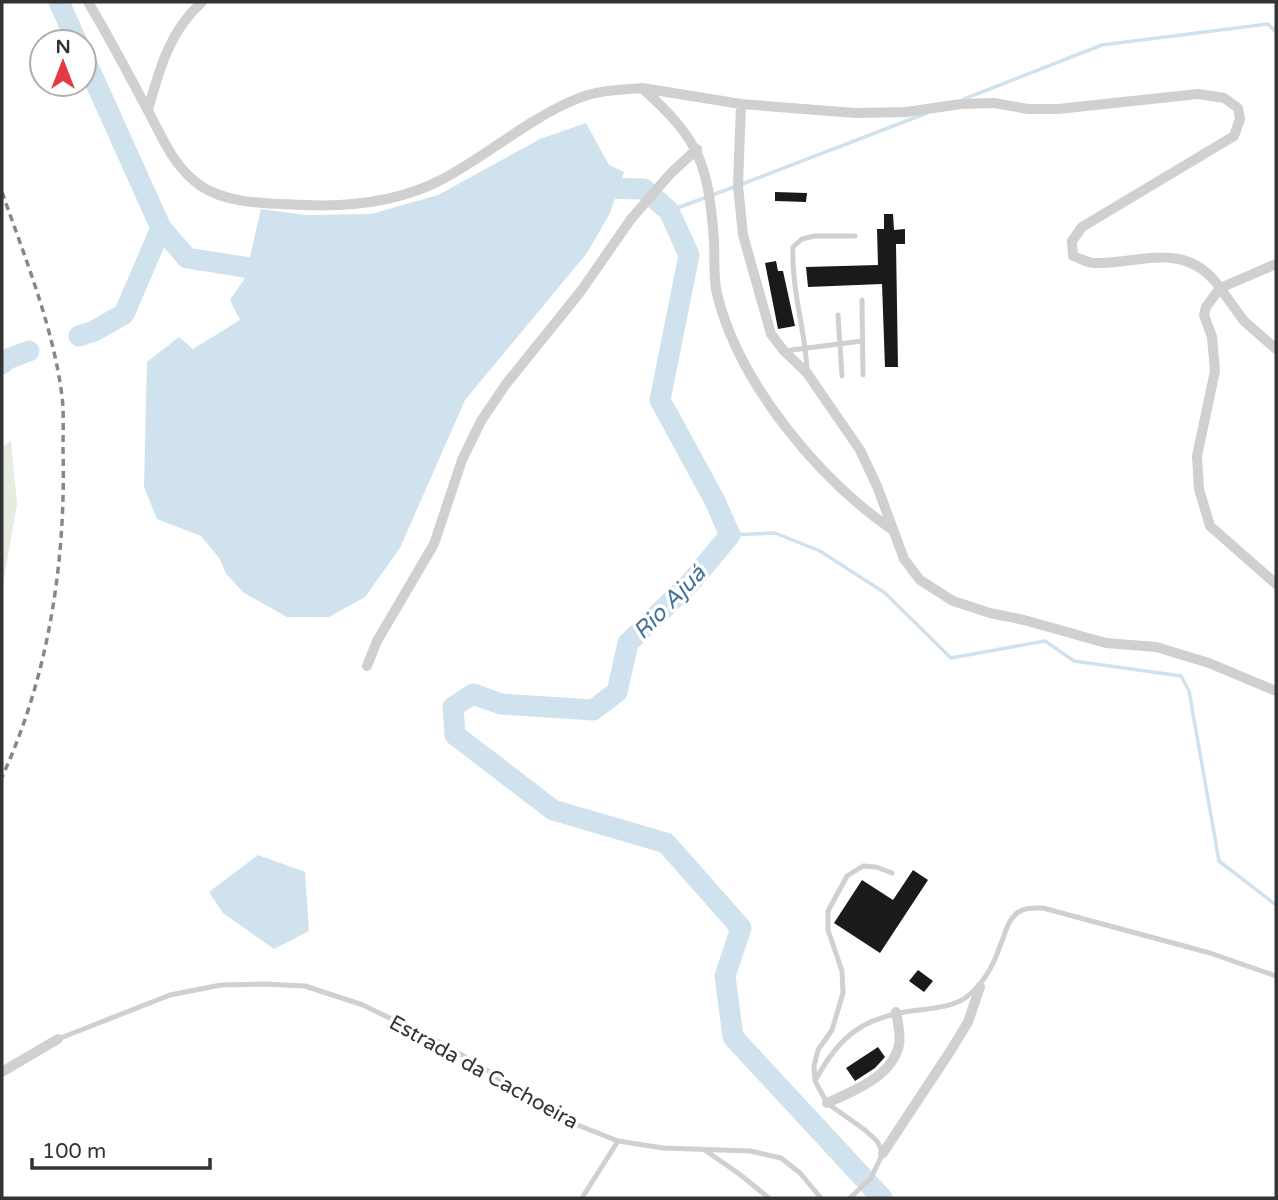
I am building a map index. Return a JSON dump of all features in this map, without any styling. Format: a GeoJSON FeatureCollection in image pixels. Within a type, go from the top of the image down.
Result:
{"type":"FeatureCollection","features":[{"type":"Feature","properties":{"kind":"street"},"geometry":{"type":"LineString","coordinates":[[88,2],[171,155],[202,186],[229,198],[271,203],[360,203],[400,196],[442,180],[575,99],[607,90],[642,88],[741,104],[867,113],[983,104],[1058,109],[1198,94],[1224,98],[1238,108],[1240,119],[1234,136],[1082,227],[1072,242],[1073,256],[1091,263],[1172,256],[1195,265],[1212,276],[1244,321],[1276,349]]}},
{"type":"Feature","properties":{"kind":"street"},"geometry":{"type":"LineString","coordinates":[[148,110],[176,30],[202,2]]}},
{"type":"Feature","properties":{"kind":"street"},"geometry":{"type":"LineString","coordinates":[[642,88],[676,120],[697,149],[706,174],[716,290],[727,329],[784,426],[823,472],[864,510],[891,528]]}},
{"type":"Feature","properties":{"kind":"street"},"geometry":{"type":"LineString","coordinates":[[741,104],[738,186],[743,236],[771,334],[807,373],[860,450],[877,486],[904,559],[920,580],[953,601],[990,613],[1106,643],[1156,647],[1209,663],[1276,691]]}},
{"type":"Feature","properties":{"kind":"street"},"geometry":{"type":"LineString","coordinates":[[367,666],[377,641],[434,544],[462,460],[481,421],[506,384],[582,290],[631,219],[679,164],[697,149]]}},
{"type":"Feature","properties":{"kind":"street"},"geometry":{"type":"LineString","coordinates":[[1276,264],[1220,288],[1206,307],[1204,315],[1212,337],[1215,371],[1197,456],[1199,489],[1210,526],[1276,584]]}},
{"type":"Feature","properties":{"kind":"street"},"geometry":{"type":"LineString","coordinates":[[883,1153],[957,1041],[968,1022],[980,987]]}},
{"type":"Feature","properties":{"kind":"street"},"geometry":{"type":"LineString","coordinates":[[827,1103],[872,1080],[892,1061],[899,1046],[899,1028],[895,1012]]}},
{"type":"Feature","properties":{"kind":"street"},"geometry":{"type":"LineString","coordinates":[[2,1072],[58,1040]]}},
{"type":"Feature","properties":{"kind":"lane"},"geometry":{"type":"LineString","coordinates":[[807,373],[806,347],[792,264],[793,247],[802,239],[814,236],[855,236]]}},
{"type":"Feature","properties":{"kind":"lane"},"geometry":{"type":"LineString","coordinates":[[862,300],[863,374]]}},
{"type":"Feature","properties":{"kind":"lane"},"geometry":{"type":"LineString","coordinates":[[838,315],[842,376]]}},
{"type":"Feature","properties":{"kind":"lane"},"geometry":{"type":"LineString","coordinates":[[784,351],[862,341]]}},
{"type":"Feature","properties":{"kind":"lane"},"geometry":{"type":"LineString","coordinates":[[850,1198],[871,1178],[883,1153],[877,1141],[865,1130],[827,1103],[814,1082],[818,1050],[832,1030],[842,993],[842,971],[828,930],[828,911],[848,876],[863,866],[876,867],[891,873]]}},
{"type":"Feature","properties":{"kind":"lane"},"geometry":{"type":"LineString","coordinates":[[814,1082],[828,1056],[851,1034],[873,1020],[895,1012],[959,1002],[980,987],[1000,949],[1007,926],[1016,914],[1028,908],[1043,908],[1210,953],[1276,976]]}},
{"type":"Feature","properties":{"kind":"lane","name":"Estrada da Cachoeira"},"geometry":{"type":"LineString","coordinates":[[58,1040],[170,995],[222,985],[305,986],[363,1005],[441,1043],[481,1066],[534,1104],[580,1126],[618,1141],[663,1148],[750,1151],[780,1158],[800,1172],[821,1198]]}},
{"type":"Feature","properties":{"kind":"lane"},"geometry":{"type":"LineString","coordinates":[[582,1198],[618,1141]]}},
{"type":"Feature","properties":{"kind":"lane"},"geometry":{"type":"LineString","coordinates":[[706,1151],[769,1198]]}},
{"type":"Feature","properties":{"kind":"shaded area"},"geometry":{"type":"Polygon","coordinates":[[[11,441],[17,504],[2,590],[2,447],[11,441]]]}},
{"type":"Feature","properties":{"kind":"water"},"geometry":{"type":"Polygon","coordinates":[[[586,123],[609,165],[624,172],[610,213],[587,253],[465,400],[400,548],[365,597],[329,617],[287,617],[244,593],[227,575],[219,558],[201,536],[157,519],[144,487],[147,362],[179,337],[193,349],[240,320],[230,300],[245,278],[261,209],[305,215],[371,214],[438,195],[540,139],[586,123]]]}},
{"type":"Feature","properties":{"kind":"water"},"geometry":{"type":"Polygon","coordinates":[[[258,855],[305,872],[309,931],[274,949],[223,913],[209,892],[258,855]]]}},
{"type":"Feature","properties":{"kind":"building"},"geometry":{"type":"Polygon","coordinates":[[[775,192],[807,193],[806,202],[775,201],[775,192]]]}},
{"type":"Feature","properties":{"kind":"building"},"geometry":{"type":"Polygon","coordinates":[[[884,214],[893,214],[894,230],[905,229],[905,244],[896,244],[898,367],[885,367],[882,284],[808,287],[806,267],[878,265],[877,229],[884,229],[884,214]]]}},
{"type":"Feature","properties":{"kind":"building"},"geometry":{"type":"Polygon","coordinates":[[[776,261],[778,271],[783,271],[795,326],[778,329],[765,263],[776,261]]]}},
{"type":"Feature","properties":{"kind":"building"},"geometry":{"type":"Polygon","coordinates":[[[913,870],[928,880],[880,953],[834,923],[862,880],[893,900],[913,870]]]}},
{"type":"Feature","properties":{"kind":"building"},"geometry":{"type":"Polygon","coordinates":[[[918,970],[933,981],[924,992],[909,981],[918,970]]]}},
{"type":"Feature","properties":{"kind":"building"},"geometry":{"type":"Polygon","coordinates":[[[878,1047],[885,1057],[875,1068],[855,1081],[846,1068],[878,1047]]]}},
{"type":"Feature","properties":{"kind":"waterway"},"geometry":{"type":"LineString","coordinates":[[59,2],[71,28]]}},
{"type":"Feature","properties":{"kind":"waterway"},"geometry":{"type":"LineString","coordinates":[[964,99],[1102,45],[1268,24],[1276,32]]}},
{"type":"Feature","properties":{"kind":"waterway"},"geometry":{"type":"LineString","coordinates":[[98,88],[161,228],[187,258],[275,272]]}},
{"type":"Feature","properties":{"kind":"waterway"},"geometry":{"type":"LineString","coordinates":[[742,184],[927,113]]}},
{"type":"Feature","properties":{"kind":"waterway"},"geometry":{"type":"LineString","coordinates":[[669,211],[734,187]]}},
{"type":"Feature","properties":{"kind":"waterway","name":"Rio Ajuá"},"geometry":{"type":"LineString","coordinates":[[592,188],[644,189],[669,211],[689,255],[660,400],[715,501],[730,535],[691,582],[628,643],[617,692],[593,710],[501,704],[473,694],[453,707],[455,735],[553,810],[666,843],[741,928],[725,976],[733,1037],[882,1198]]}},
{"type":"Feature","properties":{"kind":"waterway"},"geometry":{"type":"LineString","coordinates":[[79,336],[124,314],[161,228]]}},
{"type":"Feature","properties":{"kind":"waterway"},"geometry":{"type":"LineString","coordinates":[[2,364],[29,351]]}},
{"type":"Feature","properties":{"kind":"waterway"},"geometry":{"type":"LineString","coordinates":[[730,535],[775,533],[820,551],[885,593],[951,658],[1045,641],[1074,661],[1181,676],[1189,691],[1219,861],[1276,905]]}},
{"type":"Feature","properties":{"kind":"railway"},"geometry":{"type":"LineString","coordinates":[[2,192],[52,344],[62,396],[63,422],[61,533],[51,617],[32,698],[2,777]]}}]}
